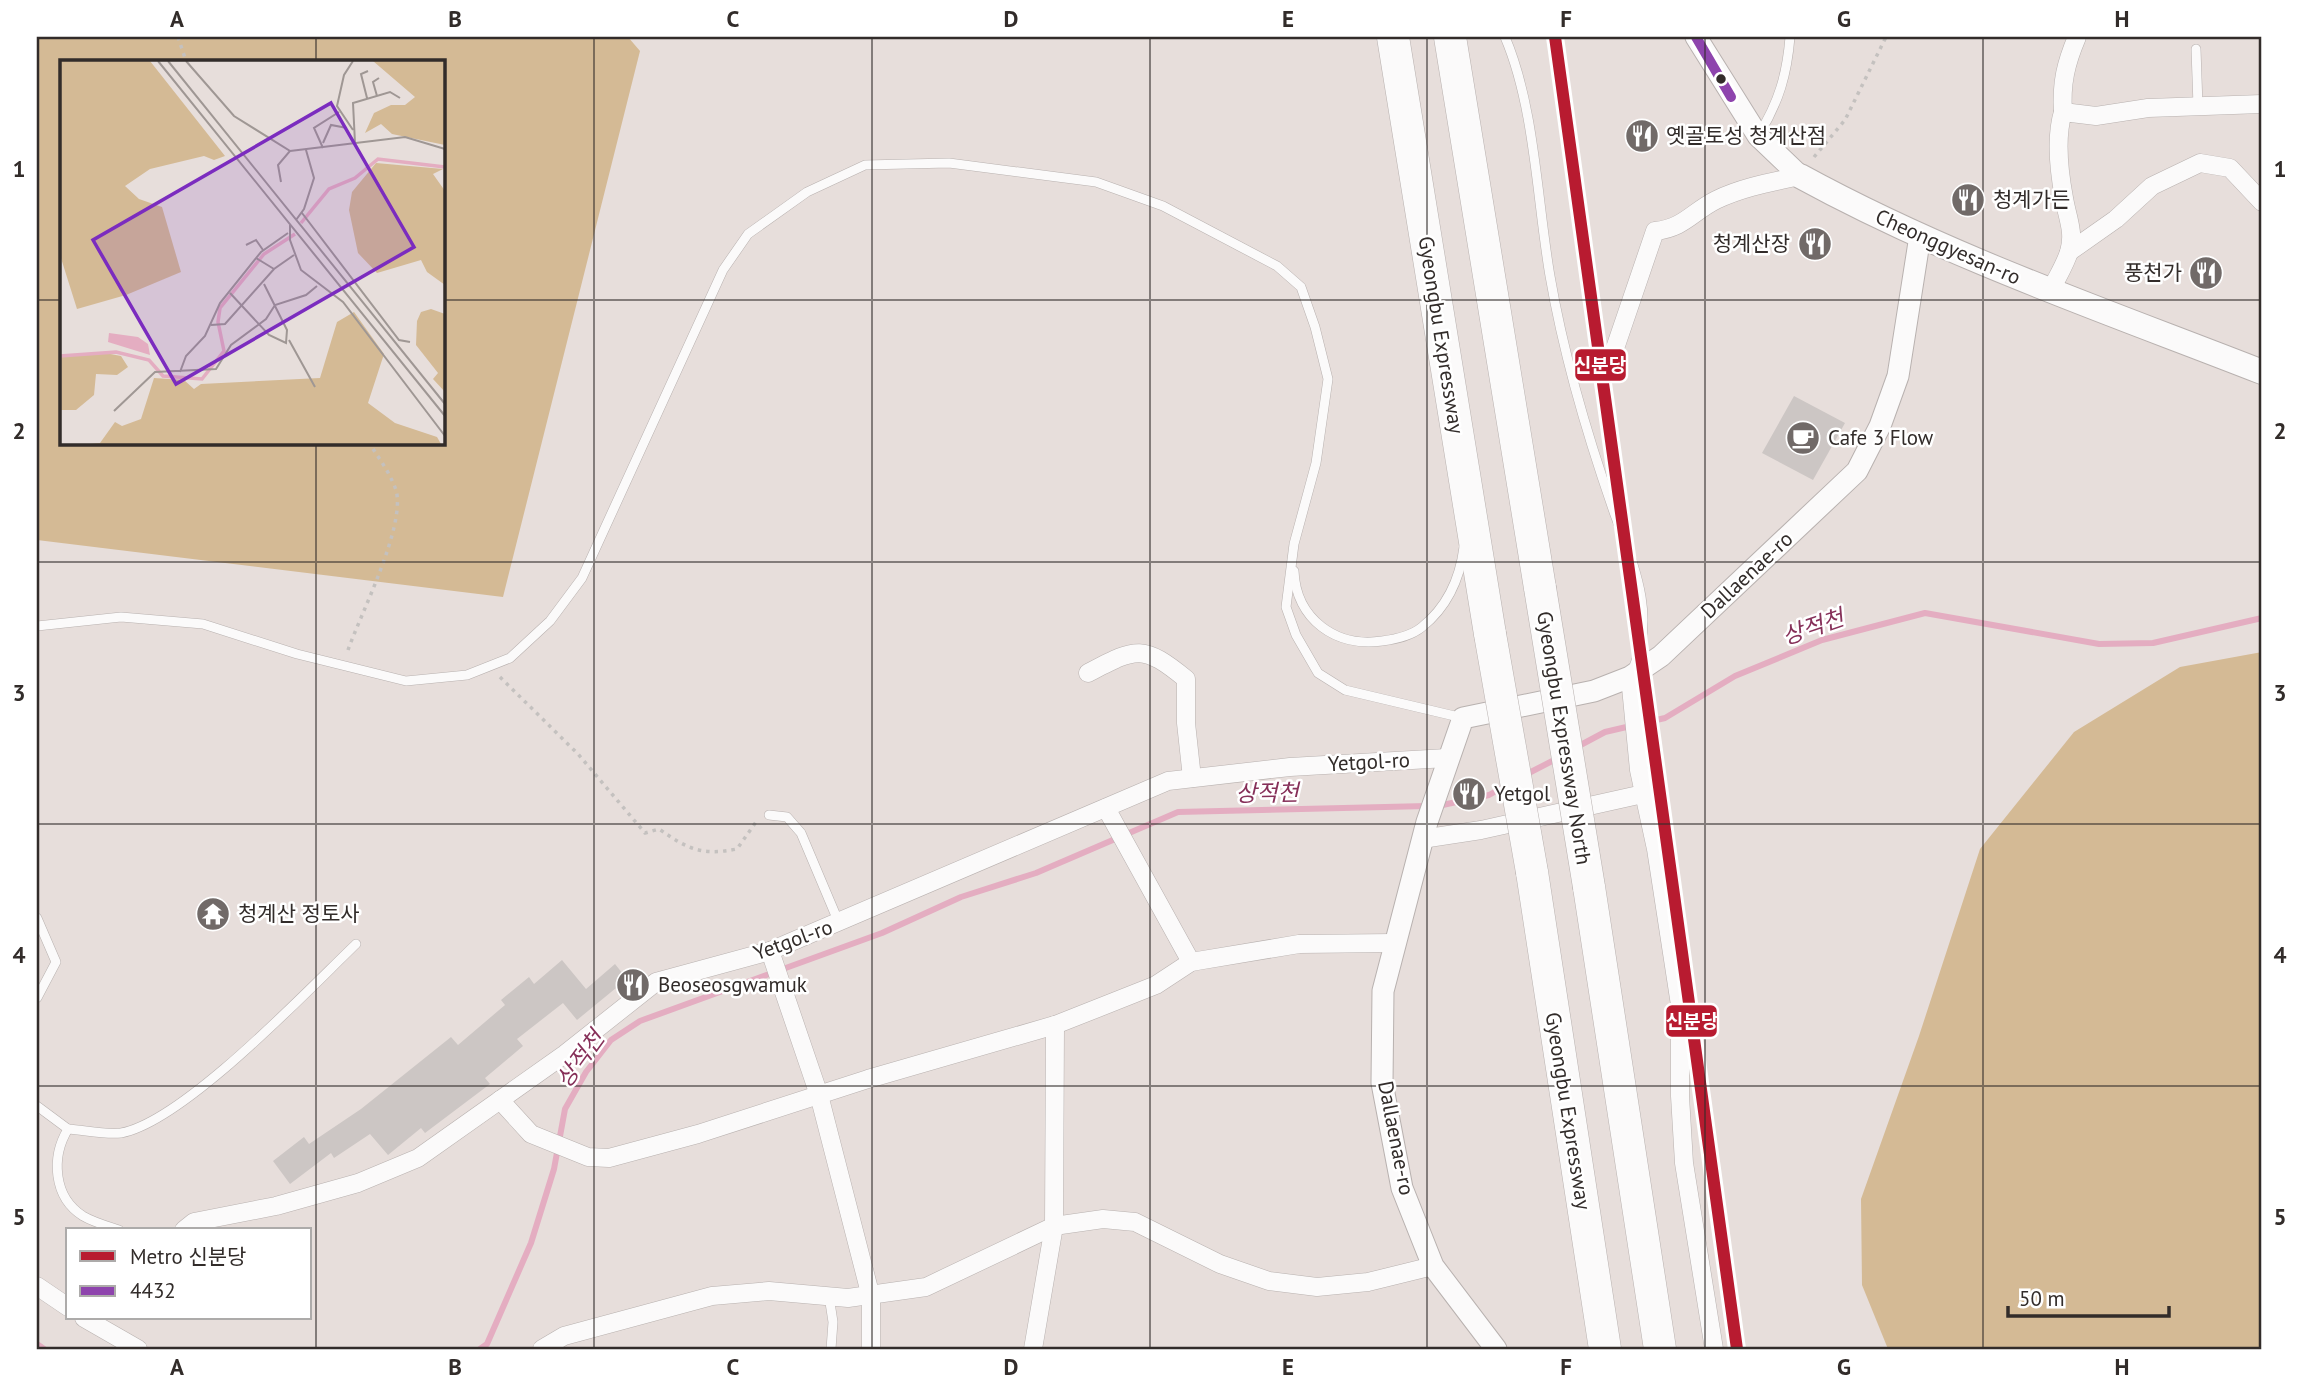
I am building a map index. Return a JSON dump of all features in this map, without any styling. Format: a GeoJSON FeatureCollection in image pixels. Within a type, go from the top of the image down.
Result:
{"type":"FeatureCollection","features":[{"type":"Feature","properties":{"kind":"highway","name":"Gyeongbu Expressway"},"geometry":{"type":"LineString","coordinates":[[1393,37],[1490,634],[1532,872],[1605,1349]]}},
{"type":"Feature","properties":{"kind":"highway","name":"Gyeongbu Expressway North"},"geometry":{"type":"LineString","coordinates":[[1450,37],[1589,887],[1660,1349]]}},
{"type":"Feature","properties":{"kind":"main road","name":"Cheonggyesan-ro"},"geometry":{"type":"LineString","coordinates":[[1800,176],[1920,236],[2050,292],[2262,372]]}},
{"type":"Feature","properties":{"kind":"street","name":"Cheonggyesan-ro"},"geometry":{"type":"LineString","coordinates":[[1696,37],[1758,136],[1800,176]]}},
{"type":"Feature","properties":{"kind":"street"},"geometry":{"type":"LineString","coordinates":[[2050,292],[2069,252],[2071,220],[2064,202],[2059,125],[2063,111],[2065,64],[2077,37]]}},
{"type":"Feature","properties":{"kind":"street"},"geometry":{"type":"LineString","coordinates":[[2063,111],[2096,116],[2148,108],[2262,104]]}},
{"type":"Feature","properties":{"kind":"street"},"geometry":{"type":"LineString","coordinates":[[2069,252],[2116,219],[2152,186],[2200,163],[2230,168],[2262,202]]}},
{"type":"Feature","properties":{"kind":"street"},"geometry":{"type":"LineString","coordinates":[[1609,363],[1655,231],[1674,229],[1716,200],[1751,186],[1800,176]]}},
{"type":"Feature","properties":{"kind":"street","name":"Dallaenae-ro"},"geometry":{"type":"LineString","coordinates":[[1463,718],[1594,691],[1630,677],[1661,656],[1857,471],[1880,426],[1898,376],[1920,236]]}},
{"type":"Feature","properties":{"kind":"street"},"geometry":{"type":"LineString","coordinates":[[1088,673],[1130,651],[1161,658],[1186,679],[1186,723],[1192,778]]}},
{"type":"Feature","properties":{"kind":"street"},"geometry":{"type":"LineString","coordinates":[[1630,677],[1639,770],[1656,849],[1681,1005],[1679,1096],[1684,1163],[1714,1349]]}},
{"type":"Feature","properties":{"kind":"street"},"geometry":{"type":"LineString","coordinates":[[1447,758],[1463,718]]}},
{"type":"Feature","properties":{"kind":"street","name":"Dallaenae-ro"},"geometry":{"type":"LineString","coordinates":[[1447,758],[1424,831],[1383,991],[1382,1083],[1402,1188],[1433,1266],[1496,1349]]}},
{"type":"Feature","properties":{"kind":"street","name":"Yetgol-ro"},"geometry":{"type":"LineString","coordinates":[[186,1228],[194,1222],[276,1206],[358,1183],[418,1158],[565,1054],[656,982],[770,951],[1168,781],[1290,767],[1447,758]]}},
{"type":"Feature","properties":{"kind":"street"},"geometry":{"type":"LineString","coordinates":[[1424,831],[1643,794]]}},
{"type":"Feature","properties":{"kind":"street"},"geometry":{"type":"LineString","coordinates":[[1106,808],[1191,962]]}},
{"type":"Feature","properties":{"kind":"street"},"geometry":{"type":"LineString","coordinates":[[500,1100],[526,1131],[580,1155],[609,1158],[1055,1025],[1156,985],[1191,962],[1300,944],[1394,943]]}},
{"type":"Feature","properties":{"kind":"street"},"geometry":{"type":"LineString","coordinates":[[770,951],[819,1095],[871,1297],[870,1349]]}},
{"type":"Feature","properties":{"kind":"street"},"geometry":{"type":"LineString","coordinates":[[1033,1349],[1054,1226],[1055,1025]]}},
{"type":"Feature","properties":{"kind":"street"},"geometry":{"type":"LineString","coordinates":[[542,1349],[564,1336],[712,1296],[769,1291],[871,1297],[926,1287],[1054,1226],[1103,1219],[1135,1222],[1251,1277],[1317,1287],[1368,1282],[1433,1266]]}},
{"type":"Feature","properties":{"kind":"street"},"geometry":{"type":"LineString","coordinates":[[37,1286],[66,1306]]}},
{"type":"Feature","properties":{"kind":"street"},"geometry":{"type":"LineString","coordinates":[[88,1320],[138,1349]]}},
{"type":"Feature","properties":{"kind":"lane"},"geometry":{"type":"LineString","coordinates":[[1504,37],[1516,71],[1527,125],[1550,279],[1581,419],[1641,587],[1645,624],[1642,648],[1630,677]]}},
{"type":"Feature","properties":{"kind":"lane"},"geometry":{"type":"LineString","coordinates":[[1758,136],[1776,106],[1783,83],[1790,37]]}},
{"type":"Feature","properties":{"kind":"lane"},"geometry":{"type":"LineString","coordinates":[[2196,49],[2198,106]]}},
{"type":"Feature","properties":{"kind":"lane"},"geometry":{"type":"LineString","coordinates":[[37,626],[121,617],[204,624],[343,666],[406,681],[467,675],[510,658],[550,621],[582,578],[723,270],[748,233],[807,192],[865,164],[949,163],[1096,182],[1163,206],[1277,266],[1301,287],[1315,327],[1328,379],[1316,463],[1294,544],[1286,607],[1296,635],[1318,673],[1345,690],[1463,718]]}},
{"type":"Feature","properties":{"kind":"lane"},"geometry":{"type":"LineString","coordinates":[[1294,544],[1295,578],[1300,601],[1315,623],[1342,639],[1360,643],[1403,638],[1421,628],[1441,609],[1452,590],[1463,554],[1468,496]]}},
{"type":"Feature","properties":{"kind":"lane"},"geometry":{"type":"LineString","coordinates":[[769,815],[787,817],[801,833],[839,923]]}},
{"type":"Feature","properties":{"kind":"lane"},"geometry":{"type":"LineString","coordinates":[[37,918],[55,962],[37,998]]}},
{"type":"Feature","properties":{"kind":"lane"},"geometry":{"type":"LineString","coordinates":[[37,1106],[68,1129],[121,1133],[175,1109],[275,1022],[356,944]]}},
{"type":"Feature","properties":{"kind":"lane"},"geometry":{"type":"LineString","coordinates":[[68,1129],[58,1146],[55,1166],[64,1196],[82,1216],[114,1228]]}},
{"type":"Feature","properties":{"kind":"lane"},"geometry":{"type":"LineString","coordinates":[[829,1296],[833,1322],[831,1349]]}},
{"type":"Feature","properties":{"kind":"path"},"geometry":{"type":"LineString","coordinates":[[178,37],[186,60]]}},
{"type":"Feature","properties":{"kind":"path"},"geometry":{"type":"LineString","coordinates":[[1800,176],[1845,120],[1886,37]]}},
{"type":"Feature","properties":{"kind":"path"},"geometry":{"type":"LineString","coordinates":[[343,666],[388,551],[397,511],[397,492],[370,444]]}},
{"type":"Feature","properties":{"kind":"path"},"geometry":{"type":"LineString","coordinates":[[488,666],[551,726],[645,833],[659,830],[691,850],[718,853],[737,849],[752,824],[769,815]]}},
{"type":"Feature","properties":{"kind":"shaded area"},"geometry":{"type":"Polygon","coordinates":[[[37,37],[628,37],[640,51],[503,597],[37,540],[37,37]]]}},
{"type":"Feature","properties":{"kind":"shaded area"},"geometry":{"type":"Polygon","coordinates":[[[2262,652],[2262,1349],[1888,1349],[1862,1285],[1861,1199],[1919,1036],[1980,849],[2074,732],[2180,667],[2262,652]]]}},
{"type":"Feature","properties":{"kind":"building","name":"Cafe 3 Flow"},"geometry":{"type":"Polygon","coordinates":[[[1794,396],[1845,423],[1813,480],[1762,453],[1794,396]]]}},
{"type":"Feature","properties":{"kind":"building"},"geometry":{"type":"Polygon","coordinates":[[[562,960],[586,989],[615,964],[627,979],[577,1020],[563,1003],[517,1039],[523,1046],[485,1078],[490,1084],[425,1133],[421,1128],[388,1155],[370,1134],[334,1158],[331,1153],[290,1184],[273,1161],[304,1137],[309,1144],[361,1109],[451,1037],[458,1045],[505,1005],[501,1000],[529,977],[534,984],[562,960]]]}},
{"type":"Feature","properties":{"kind":"waterway","name":"상적천"},"geometry":{"type":"LineString","coordinates":[[1575,748],[1605,732],[1665,718],[1735,676],[1822,640],[1925,613],[2099,644],[2153,643],[2262,618]]}},
{"type":"Feature","properties":{"kind":"waterway","name":"상적천"},"geometry":{"type":"LineString","coordinates":[[1523,776],[1560,757]]}},
{"type":"Feature","properties":{"kind":"waterway","name":"상적천"},"geometry":{"type":"LineString","coordinates":[[1438,806],[1489,795],[1507,785]]}},
{"type":"Feature","properties":{"kind":"waterway","name":"상적천"},"geometry":{"type":"LineString","coordinates":[[480,1349],[487,1344],[531,1243],[554,1169],[565,1109],[586,1072],[611,1040],[640,1021],[882,933],[961,897],[1036,873],[1178,812],[1427,806]]}},
{"type":"Feature","properties":{"kind":"waterway","name":"상적천"},"geometry":{"type":"LineString","coordinates":[[37,1344],[44,1349]]}},
{"type":"Feature","properties":{"kind":"metro line","name":"신분당"},"geometry":{"type":"LineString","coordinates":[[1555,37],[1737,1349]]}},
{"type":"Feature","properties":{"kind":"transit line","name":"4432"},"geometry":{"type":"LineString","coordinates":[[1696,37],[1731,97]]}},
{"type":"Feature","properties":{"kind":"place","name":"옛골토성 청계산점"},"geometry":{"type":"Point","coordinates":[1642,136]}},
{"type":"Feature","properties":{"kind":"place","name":"청계가든"},"geometry":{"type":"Point","coordinates":[1968,200]}},
{"type":"Feature","properties":{"kind":"place","name":"청계산장"},"geometry":{"type":"Point","coordinates":[1815,244]}},
{"type":"Feature","properties":{"kind":"place","name":"풍천가"},"geometry":{"type":"Point","coordinates":[2206,273]}},
{"type":"Feature","properties":{"kind":"place","name":"Cafe 3 Flow"},"geometry":{"type":"Point","coordinates":[1803,438]}},
{"type":"Feature","properties":{"kind":"place","name":"Yetgol"},"geometry":{"type":"Point","coordinates":[1469,794]}},
{"type":"Feature","properties":{"kind":"place","name":"청계산 정토사"},"geometry":{"type":"Point","coordinates":[213,914]}},
{"type":"Feature","properties":{"kind":"place","name":"Beoseosgwamuk"},"geometry":{"type":"Point","coordinates":[633,985]}}]}
